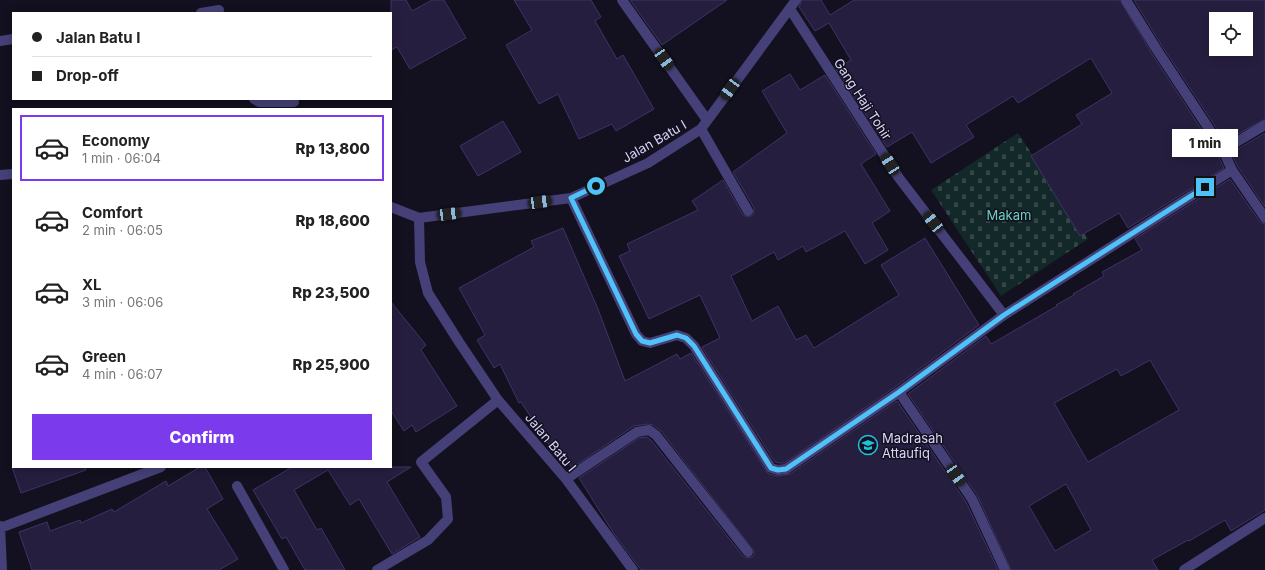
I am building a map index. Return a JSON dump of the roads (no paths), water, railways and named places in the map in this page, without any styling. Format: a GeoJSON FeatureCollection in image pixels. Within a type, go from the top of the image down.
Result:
{"type":"FeatureCollection","features":[{"type":"Feature","properties":{"kind":"street"},"geometry":{"type":"LineString","coordinates":[[216,0],[220,12]]}},
{"type":"Feature","properties":{"kind":"street"},"geometry":{"type":"LineString","coordinates":[[622,0],[707,120]]}},
{"type":"Feature","properties":{"kind":"street","name":"Jalan Batu I"},"geometry":{"type":"LineString","coordinates":[[392,207],[419,218],[571,198],[648,163],[701,129],[796,0]]}},
{"type":"Feature","properties":{"kind":"street"},"geometry":{"type":"LineString","coordinates":[[1126,0],[1223,150],[1232,170],[1265,218]]}},
{"type":"Feature","properties":{"kind":"street","name":"Gang Haji Tohir"},"geometry":{"type":"LineString","coordinates":[[790,9],[899,178],[1004,315]]}},
{"type":"Feature","properties":{"kind":"street"},"geometry":{"type":"LineString","coordinates":[[0,41],[12,39]]}},
{"type":"Feature","properties":{"kind":"street"},"geometry":{"type":"LineString","coordinates":[[256,100],[259,102],[295,103]]}},
{"type":"Feature","properties":{"kind":"street"},"geometry":{"type":"LineString","coordinates":[[1223,150],[1265,125]]}},
{"type":"Feature","properties":{"kind":"street"},"geometry":{"type":"LineString","coordinates":[[701,129],[748,211]]}},
{"type":"Feature","properties":{"kind":"street"},"geometry":{"type":"LineString","coordinates":[[571,198],[636,334],[642,341],[650,343],[677,335],[686,338],[694,346],[771,468],[778,470],[786,469],[899,392],[1004,315],[1232,170]]}},
{"type":"Feature","properties":{"kind":"street"},"geometry":{"type":"LineString","coordinates":[[0,175],[12,174]]}},
{"type":"Feature","properties":{"kind":"street","name":"Jalan Batu I"},"geometry":{"type":"LineString","coordinates":[[419,218],[420,262],[428,293],[498,400],[566,479],[633,570]]}},
{"type":"Feature","properties":{"kind":"street"},"geometry":{"type":"LineString","coordinates":[[899,392],[972,499],[1005,570]]}},
{"type":"Feature","properties":{"kind":"street"},"geometry":{"type":"LineString","coordinates":[[377,570],[428,540],[448,520],[446,497],[421,462],[498,400]]}},
{"type":"Feature","properties":{"kind":"street"},"geometry":{"type":"LineString","coordinates":[[566,479],[637,432],[649,430],[656,435],[748,552]]}},
{"type":"Feature","properties":{"kind":"street"},"geometry":{"type":"LineString","coordinates":[[2,570],[0,527],[158,468]]}},
{"type":"Feature","properties":{"kind":"street"},"geometry":{"type":"LineString","coordinates":[[237,486],[284,570]]}},
{"type":"Feature","properties":{"kind":"street"},"geometry":{"type":"LineString","coordinates":[[1186,569],[1265,518]]}},
{"type":"Feature","properties":{"kind":"place","name":"Madrasah Attaufiq"},"geometry":{"type":"Point","coordinates":[868,445]}},
{"type":"Feature","properties":{"kind":"park label","name":"Makam"},"geometry":{"type":"Point","coordinates":[1009,215]}}]}
